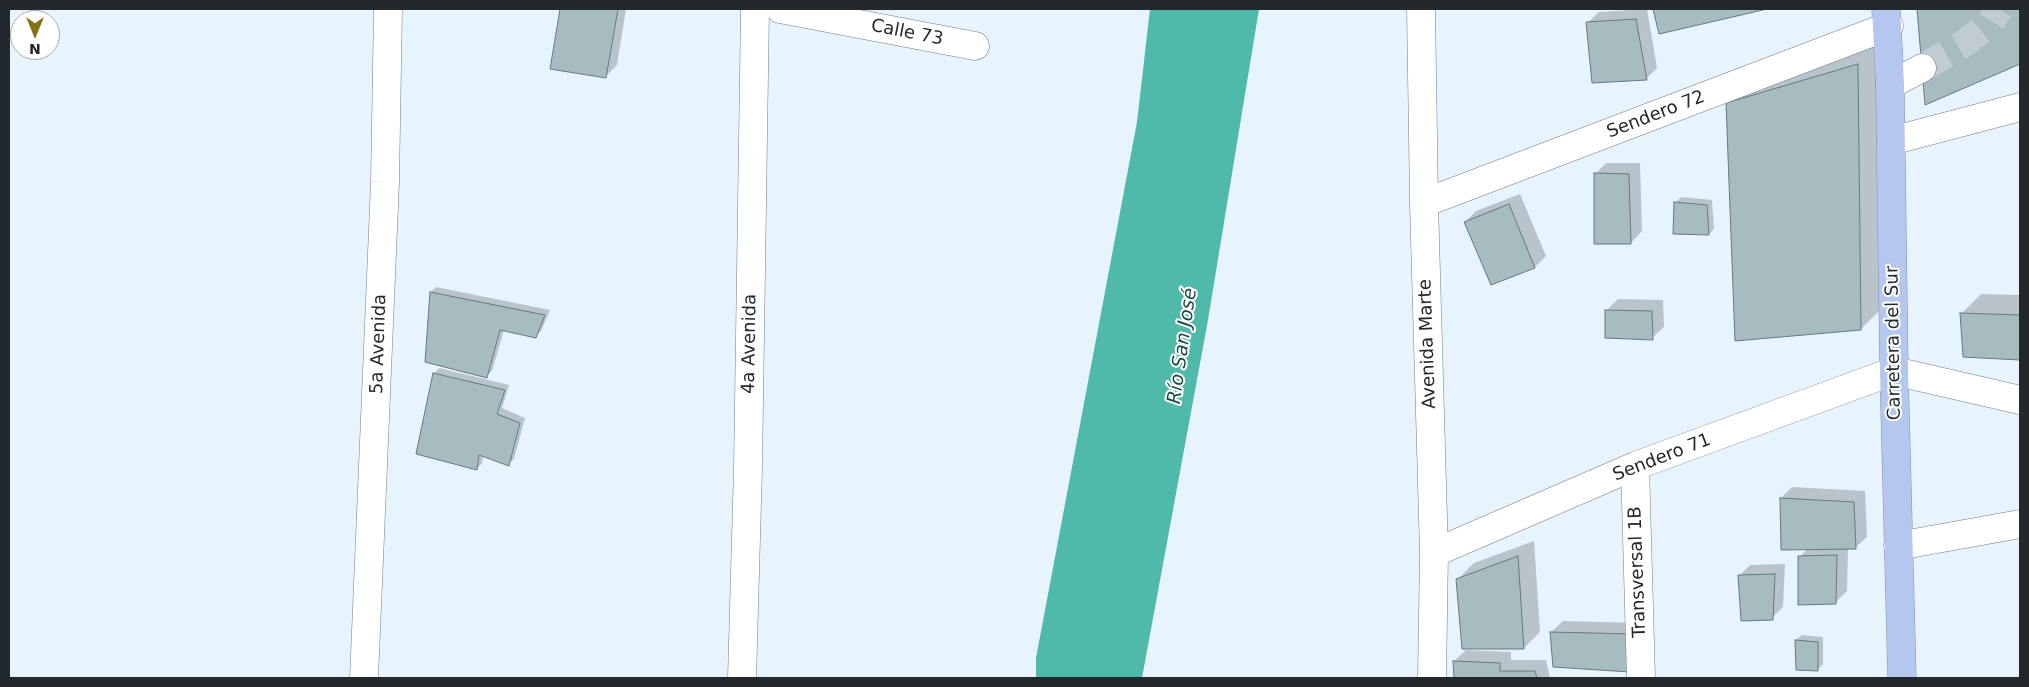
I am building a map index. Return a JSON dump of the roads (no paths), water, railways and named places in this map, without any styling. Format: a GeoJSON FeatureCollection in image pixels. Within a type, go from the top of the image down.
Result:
{"type":"FeatureCollection","features":[{"type":"Feature","properties":{"kind":"highway","name":"Carretera del Sur"},"geometry":{"type":"LineString","coordinates":[[1888,18],[1902,678]]}},
{"type":"Feature","properties":{"kind":"street","name":"5a Avenida"},"geometry":{"type":"LineString","coordinates":[[364,678],[385,182],[388,9]]}},
{"type":"Feature","properties":{"kind":"street","name":"4a Avenida"},"geometry":{"type":"LineString","coordinates":[[742,678],[748,468],[755,9]]}},
{"type":"Feature","properties":{"kind":"street","name":"Calle 73"},"geometry":{"type":"LineString","coordinates":[[780,9],[975,46]]}},
{"type":"Feature","properties":{"kind":"street","name":"Avenida Marte"},"geometry":{"type":"LineString","coordinates":[[1421,9],[1424,203],[1434,553],[1432,678]]}},
{"type":"Feature","properties":{"kind":"street","name":"Sendero 72"},"geometry":{"type":"LineString","coordinates":[[1424,203],[1888,18]]}},
{"type":"Feature","properties":{"kind":"street"},"geometry":{"type":"LineString","coordinates":[[1890,85],[1922,68]]}},
{"type":"Feature","properties":{"kind":"street"},"geometry":{"type":"LineString","coordinates":[[1891,141],[2020,107]]}},
{"type":"Feature","properties":{"kind":"street"},"geometry":{"type":"LineString","coordinates":[[1894,371],[2020,400]]}},
{"type":"Feature","properties":{"kind":"street","name":"Sendero 71"},"geometry":{"type":"LineString","coordinates":[[1434,553],[1635,466],[1894,371]]}},
{"type":"Feature","properties":{"kind":"street","name":"Transversal 1B"},"geometry":{"type":"LineString","coordinates":[[1635,466],[1641,678]]}},
{"type":"Feature","properties":{"kind":"street"},"geometry":{"type":"LineString","coordinates":[[1898,546],[2020,524]]}},
{"type":"Feature","properties":{"kind":"water","name":"Río San José"},"geometry":{"type":"Polygon","coordinates":[[[1150,9],[1259,9],[1208,320],[1142,678],[1036,678],[1036,658],[1137,122],[1150,9]]]}},
{"type":"Feature","properties":{"kind":"tunnel"},"geometry":{"type":"LineString","coordinates":[[1922,68],[1965,43],[1991,22],[1999,9]]}}]}
